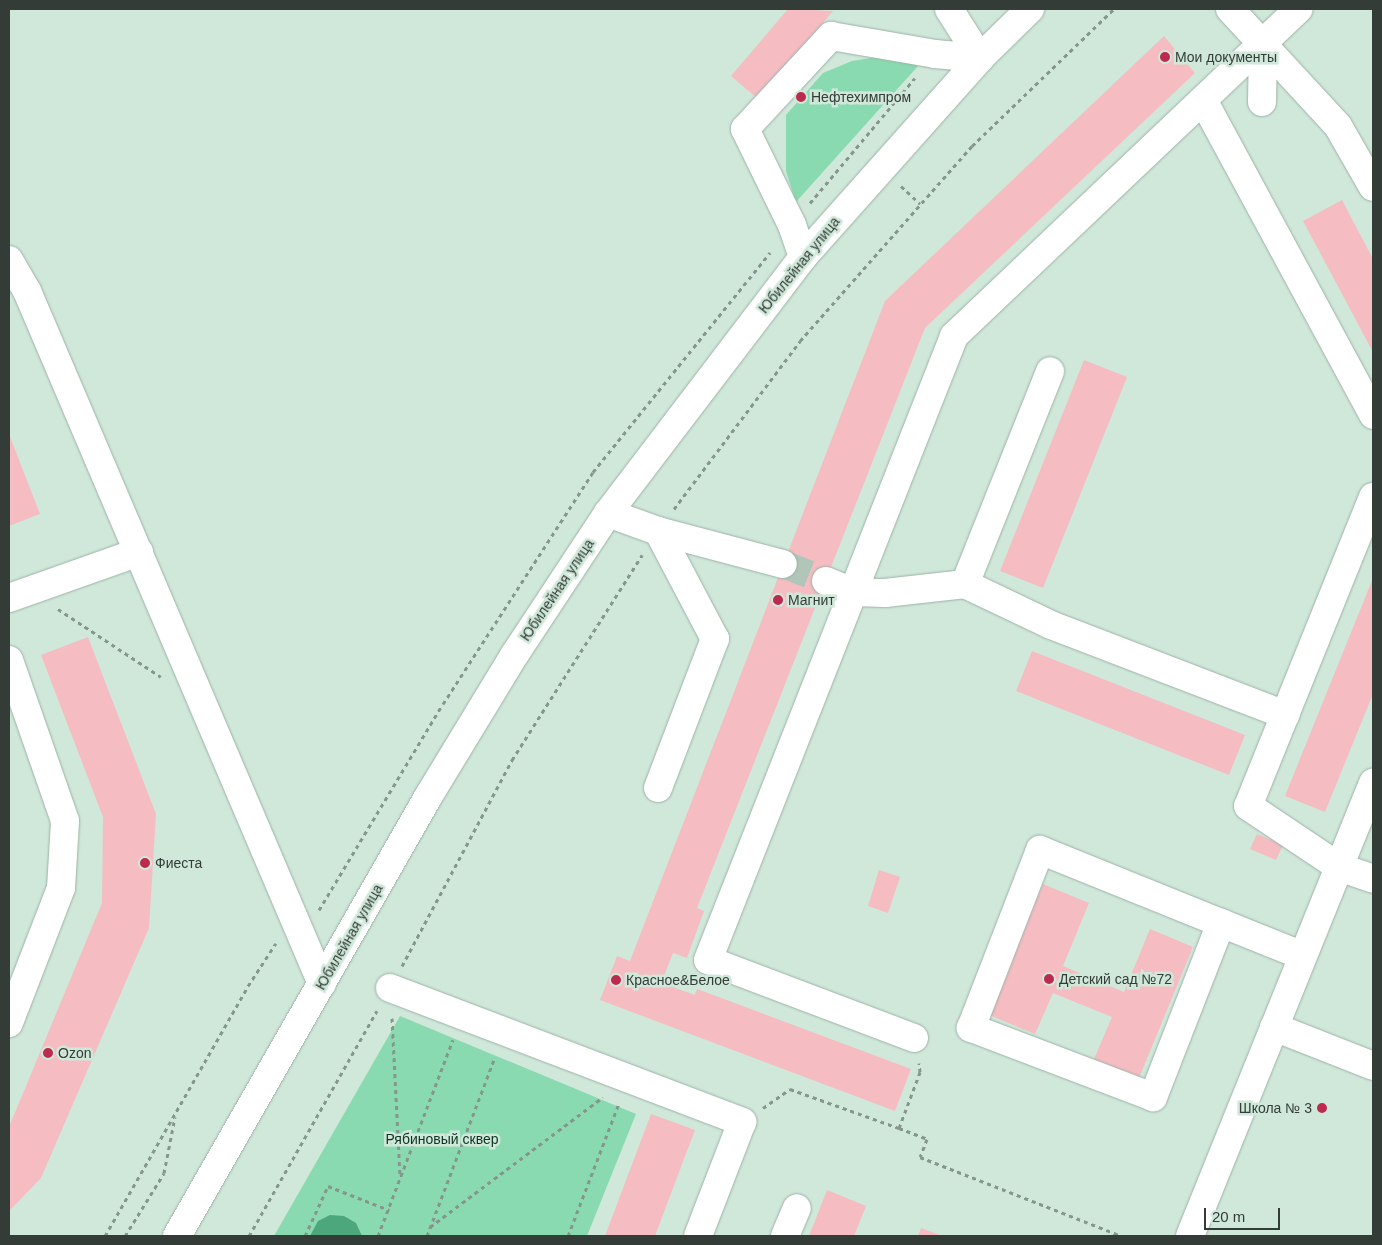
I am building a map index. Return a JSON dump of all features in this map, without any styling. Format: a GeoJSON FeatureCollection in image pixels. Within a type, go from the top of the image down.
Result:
{"type":"FeatureCollection","features":[{"type":"Feature","properties":{"kind":"main road"},"geometry":{"type":"LineString","coordinates":[[949,9],[980,58]]}},
{"type":"Feature","properties":{"kind":"main road","name":"Юбилейная улица"},"geometry":{"type":"LineString","coordinates":[[177,1236],[428,797],[515,654],[608,513],[803,257],[980,58],[1030,9]]}},
{"type":"Feature","properties":{"kind":"main road"},"geometry":{"type":"LineString","coordinates":[[1230,9],[1338,126],[1373,187]]}},
{"type":"Feature","properties":{"kind":"main road"},"geometry":{"type":"LineString","coordinates":[[914,1038],[708,960],[954,336],[1299,9]]}},
{"type":"Feature","properties":{"kind":"main road"},"geometry":{"type":"LineString","coordinates":[[803,257],[792,225],[745,129],[831,36],[935,54],[980,58]]}},
{"type":"Feature","properties":{"kind":"main road"},"geometry":{"type":"LineString","coordinates":[[1262,102],[1263,43]]}},
{"type":"Feature","properties":{"kind":"main road"},"geometry":{"type":"LineString","coordinates":[[1203,100],[1373,415]]}},
{"type":"Feature","properties":{"kind":"main road"},"geometry":{"type":"LineString","coordinates":[[9,260],[27,291],[139,552],[186,637],[322,984]]}},
{"type":"Feature","properties":{"kind":"main road"},"geometry":{"type":"LineString","coordinates":[[965,584],[1050,371]]}},
{"type":"Feature","properties":{"kind":"main road"},"geometry":{"type":"LineString","coordinates":[[1373,496],[1248,806],[1339,867],[1373,880]]}},
{"type":"Feature","properties":{"kind":"main road"},"geometry":{"type":"LineString","coordinates":[[608,513],[658,530],[783,564]]}},
{"type":"Feature","properties":{"kind":"main road"},"geometry":{"type":"LineString","coordinates":[[658,530],[715,639],[658,788]]}},
{"type":"Feature","properties":{"kind":"main road"},"geometry":{"type":"LineString","coordinates":[[20,594],[139,552]]}},
{"type":"Feature","properties":{"kind":"main road"},"geometry":{"type":"LineString","coordinates":[[826,581],[853,592],[885,593],[965,584],[1051,625],[1285,715]]}},
{"type":"Feature","properties":{"kind":"main road"},"geometry":{"type":"LineString","coordinates":[[9,660],[65,821],[61,888],[9,1023]]}},
{"type":"Feature","properties":{"kind":"main road"},"geometry":{"type":"LineString","coordinates":[[1190,1236],[1373,783]]}},
{"type":"Feature","properties":{"kind":"main road"},"geometry":{"type":"LineString","coordinates":[[1221,923],[1153,1098],[971,1028],[1040,850],[1303,956]]}},
{"type":"Feature","properties":{"kind":"main road"},"geometry":{"type":"LineString","coordinates":[[390,988],[742,1122],[698,1236]]}},
{"type":"Feature","properties":{"kind":"main road"},"geometry":{"type":"LineString","coordinates":[[1274,1027],[1373,1066]]}},
{"type":"Feature","properties":{"kind":"main road"},"geometry":{"type":"LineString","coordinates":[[786,1236],[797,1208]]}},
{"type":"Feature","properties":{"kind":"path"},"geometry":{"type":"LineString","coordinates":[[249,1236],[390,988],[512,760],[658,530],[800,341],[972,146],[1114,9]]}},
{"type":"Feature","properties":{"kind":"path"},"geometry":{"type":"LineString","coordinates":[[20,594],[170,682]]}},
{"type":"Feature","properties":{"kind":"path"},"geometry":{"type":"LineString","coordinates":[[105,1236],[248,986]]}},
{"type":"Feature","properties":{"kind":"path"},"geometry":{"type":"LineString","coordinates":[[390,988],[400,1179]]}},
{"type":"Feature","properties":{"kind":"path"},"geometry":{"type":"LineString","coordinates":[[378,1236],[462,1016]]}},
{"type":"Feature","properties":{"kind":"path"},"geometry":{"type":"LineString","coordinates":[[427,1236],[505,1032]]}},
{"type":"Feature","properties":{"kind":"path"},"geometry":{"type":"LineString","coordinates":[[899,1128],[920,1072],[914,1038]]}},
{"type":"Feature","properties":{"kind":"path"},"geometry":{"type":"LineString","coordinates":[[430,1227],[628,1079]]}},
{"type":"Feature","properties":{"kind":"path"},"geometry":{"type":"LineString","coordinates":[[568,1236],[628,1079]]}},
{"type":"Feature","properties":{"kind":"path"},"geometry":{"type":"LineString","coordinates":[[742,1122],[790,1089],[927,1139],[920,1157],[1122,1236]]}},
{"type":"Feature","properties":{"kind":"path"},"geometry":{"type":"LineString","coordinates":[[125,1236],[164,1173],[176,1112]]}},
{"type":"Feature","properties":{"kind":"path"},"geometry":{"type":"LineString","coordinates":[[304,1236],[328,1186],[389,1210]]}},
{"type":"Feature","properties":{"kind":"green space"},"geometry":{"type":"Polygon","coordinates":[[[877,57],[907,61],[918,66],[796,202],[786,171],[786,115],[823,73],[852,61],[877,57]]]}},
{"type":"Feature","properties":{"kind":"green space","name":"Рябиновый сквер"},"geometry":{"type":"Polygon","coordinates":[[[400,1016],[636,1114],[587,1236],[274,1236],[400,1016]]]}},
{"type":"Feature","properties":{"kind":"shaded area"},"geometry":{"type":"Polygon","coordinates":[[[330,1215],[344,1216],[356,1223],[362,1236],[310,1236],[318,1221],[330,1215]]]}},
{"type":"Feature","properties":{"kind":"building"},"geometry":{"type":"Polygon","coordinates":[[[788,9],[833,11],[758,99],[731,76],[788,9]]]}},
{"type":"Feature","properties":{"kind":"building"},"geometry":{"type":"Polygon","coordinates":[[[1164,36],[1195,73],[925,328],[697,908],[704,911],[687,958],[673,953],[661,983],[695,995],[697,989],[911,1069],[895,1111],[600,1000],[617,956],[630,961],[885,301],[1164,36]]]}},
{"type":"Feature","properties":{"kind":"building"},"geometry":{"type":"Polygon","coordinates":[[[1342,200],[1373,259],[1373,352],[1303,221],[1342,200]]]}},
{"type":"Feature","properties":{"kind":"building"},"geometry":{"type":"Polygon","coordinates":[[[1084,360],[1127,377],[1043,588],[1000,571],[1084,360]]]}},
{"type":"Feature","properties":{"kind":"building"},"geometry":{"type":"Polygon","coordinates":[[[9,434],[40,514],[9,526],[9,434]]]}},
{"type":"Feature","properties":{"kind":"building"},"geometry":{"type":"Polygon","coordinates":[[[1373,578],[1373,694],[1325,812],[1285,796],[1373,578]]]}},
{"type":"Feature","properties":{"kind":"building"},"geometry":{"type":"Polygon","coordinates":[[[88,637],[156,814],[149,928],[41,1178],[9,1211],[9,1127],[102,903],[103,817],[41,655],[88,637]]]}},
{"type":"Feature","properties":{"kind":"building"},"geometry":{"type":"Polygon","coordinates":[[[1032,651],[1245,735],[1229,775],[1016,691],[1032,651]]]}},
{"type":"Feature","properties":{"kind":"building"},"geometry":{"type":"Polygon","coordinates":[[[1257,834],[1283,845],[1276,860],[1250,849],[1257,834]]]}},
{"type":"Feature","properties":{"kind":"building"},"geometry":{"type":"Polygon","coordinates":[[[879,870],[900,877],[888,913],[868,906],[879,870]]]}},
{"type":"Feature","properties":{"kind":"building","name":"Детский сад №72"},"geometry":{"type":"Polygon","coordinates":[[[1043,884],[1089,903],[1063,966],[1124,992],[1150,929],[1193,947],[1139,1078],[1094,1059],[1112,1017],[1053,993],[1035,1034],[989,1015],[1043,884]]]}},
{"type":"Feature","properties":{"kind":"building"},"geometry":{"type":"Polygon","coordinates":[[[651,1114],[695,1130],[655,1236],[605,1236],[651,1114]]]}},
{"type":"Feature","properties":{"kind":"building"},"geometry":{"type":"Polygon","coordinates":[[[827,1190],[866,1206],[854,1236],[809,1236],[827,1190]]]}},
{"type":"Feature","properties":{"kind":"building"},"geometry":{"type":"Polygon","coordinates":[[[921,1228],[942,1236],[918,1236],[921,1228]]]}},
{"type":"Feature","properties":{"kind":"tunnel"},"geometry":{"type":"LineString","coordinates":[[783,564],[826,581]]}},
{"type":"Feature","properties":{"kind":"place","name":"Мои документы"},"geometry":{"type":"Point","coordinates":[1165,57]}},
{"type":"Feature","properties":{"kind":"place","name":"Нефтехимпром"},"geometry":{"type":"Point","coordinates":[801,97]}},
{"type":"Feature","properties":{"kind":"place","name":"Магнит"},"geometry":{"type":"Point","coordinates":[778,600]}},
{"type":"Feature","properties":{"kind":"place","name":"Фиеста"},"geometry":{"type":"Point","coordinates":[145,863]}},
{"type":"Feature","properties":{"kind":"place","name":"Детский сад №72"},"geometry":{"type":"Point","coordinates":[1049,979]}},
{"type":"Feature","properties":{"kind":"place","name":"Красное&Белое"},"geometry":{"type":"Point","coordinates":[616,980]}},
{"type":"Feature","properties":{"kind":"place","name":"Ozon"},"geometry":{"type":"Point","coordinates":[48,1053]}},
{"type":"Feature","properties":{"kind":"place","name":"Школа № 3"},"geometry":{"type":"Point","coordinates":[1322,1108]}}]}
